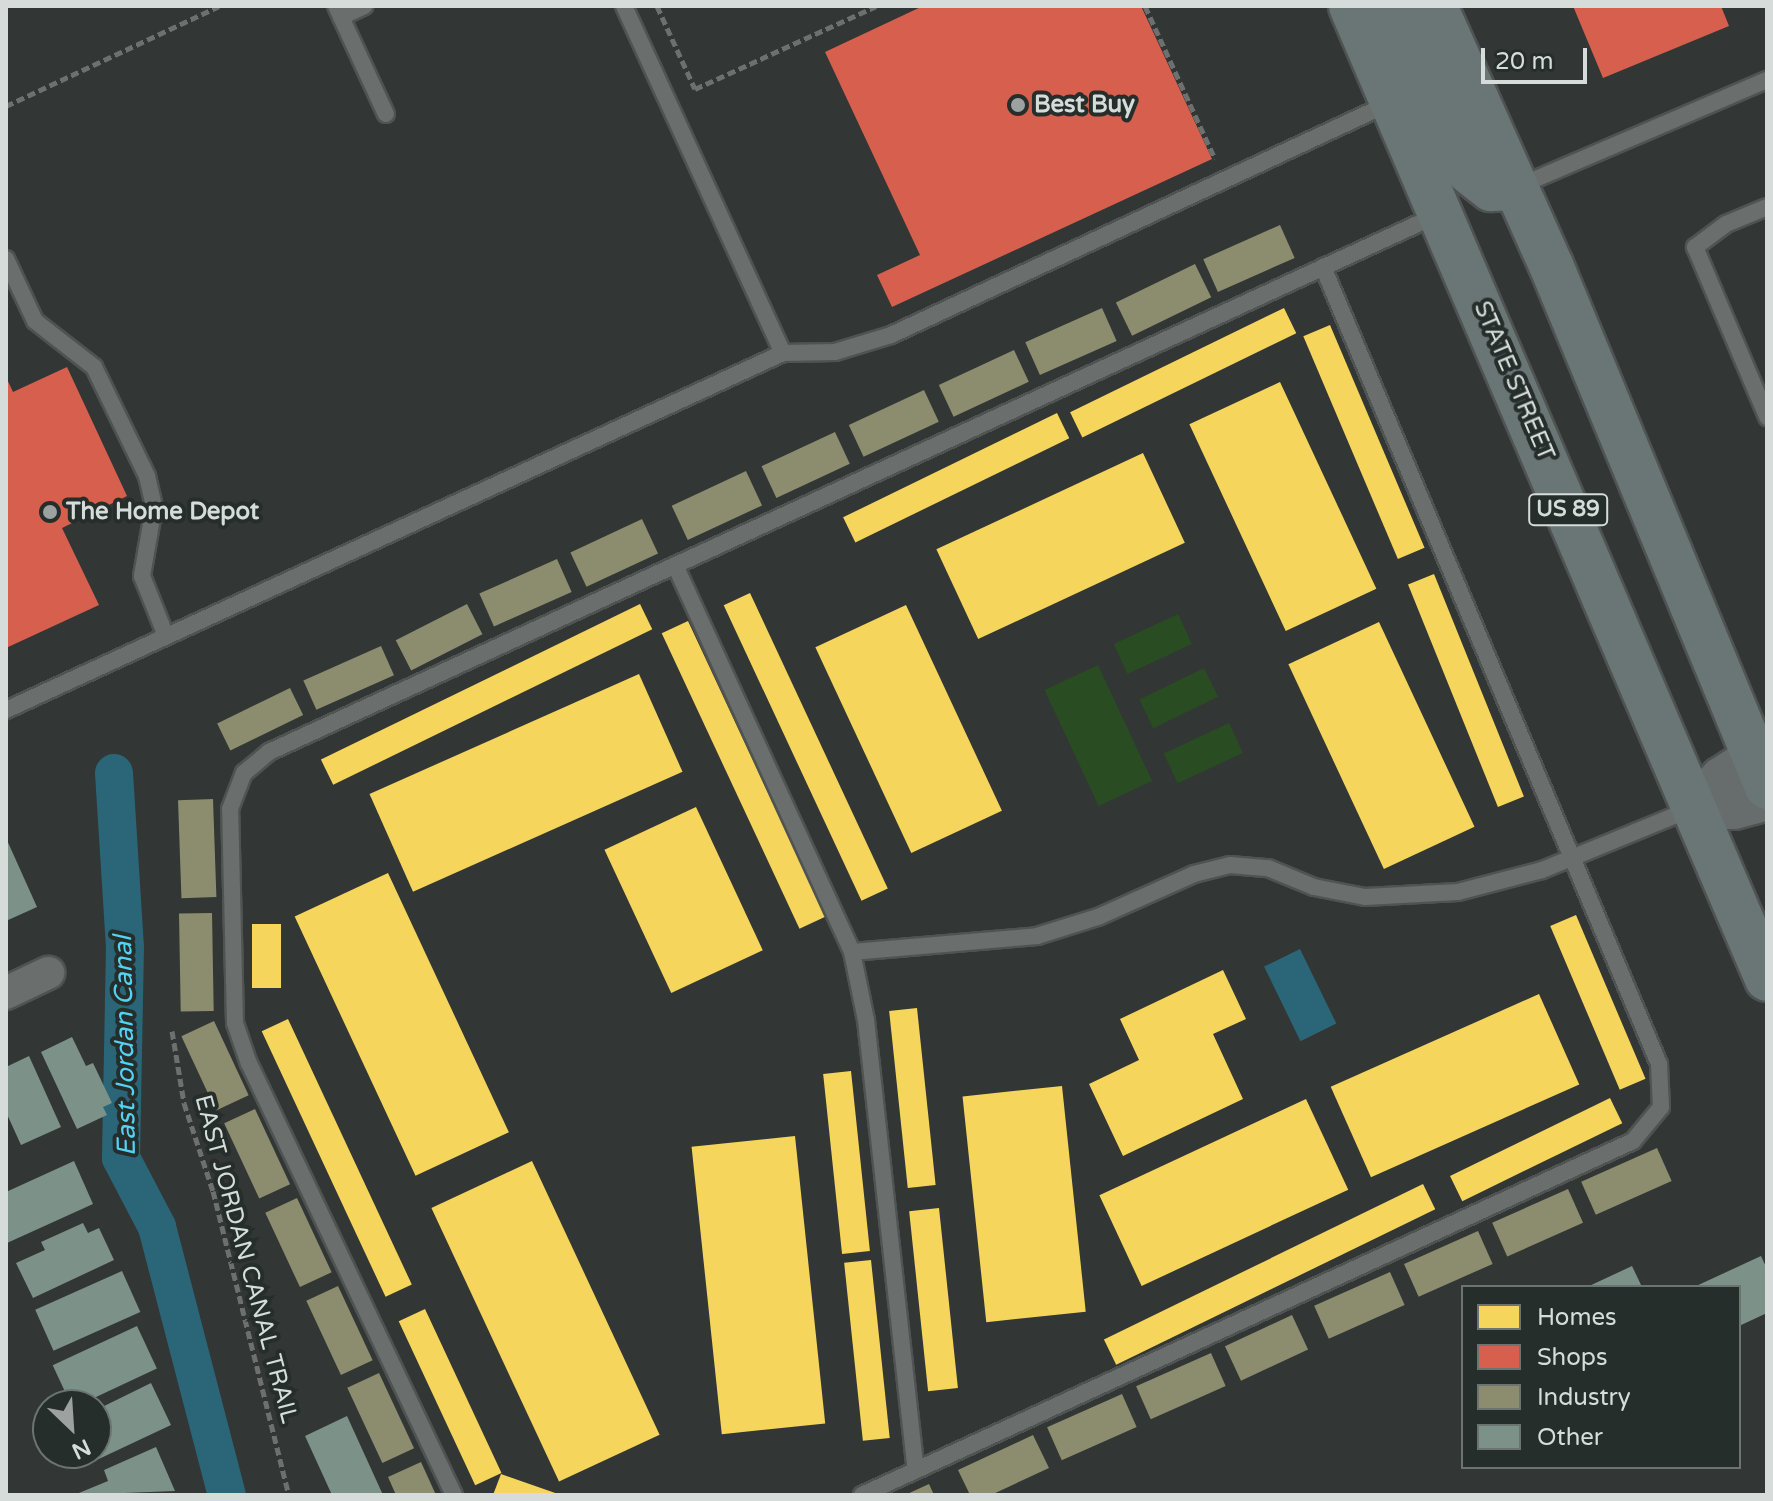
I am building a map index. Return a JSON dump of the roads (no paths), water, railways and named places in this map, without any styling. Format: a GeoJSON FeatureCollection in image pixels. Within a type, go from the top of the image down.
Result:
{"type":"FeatureCollection","features":[{"type":"Feature","properties":{"kind":"main road","name":"STATE STREET"},"geometry":{"type":"LineString","coordinates":[[1351,6],[1442,212],[1767,979]]}},
{"type":"Feature","properties":{"kind":"main road"},"geometry":{"type":"LineString","coordinates":[[1391,6],[1469,172],[1491,189],[1515,188]]}},
{"type":"Feature","properties":{"kind":"main road","name":"US 89"},"geometry":{"type":"LineString","coordinates":[[1435,6],[1763,765]]}},
{"type":"Feature","properties":{"kind":"street"},"geometry":{"type":"LineString","coordinates":[[1694,807],[1722,779],[1763,765]]}},
{"type":"Feature","properties":{"kind":"street"},"geometry":{"type":"LineString","coordinates":[[1694,807],[1734,807],[1767,798]]}},
{"type":"Feature","properties":{"kind":"street"},"geometry":{"type":"LineString","coordinates":[[6,993],[48,973]]}},
{"type":"Feature","properties":{"kind":"lane"},"geometry":{"type":"LineString","coordinates":[[365,6],[338,12],[386,114]]}},
{"type":"Feature","properties":{"kind":"lane"},"geometry":{"type":"LineString","coordinates":[[624,6],[783,353]]}},
{"type":"Feature","properties":{"kind":"lane"},"geometry":{"type":"LineString","coordinates":[[1515,188],[1767,80]]}},
{"type":"Feature","properties":{"kind":"lane"},"geometry":{"type":"LineString","coordinates":[[6,710],[783,353],[835,352],[878,340],[1393,102]]}},
{"type":"Feature","properties":{"kind":"lane"},"geometry":{"type":"LineString","coordinates":[[1767,207],[1726,224],[1695,247],[1767,417]]}},
{"type":"Feature","properties":{"kind":"lane"},"geometry":{"type":"LineString","coordinates":[[454,1495],[241,1043],[230,984],[233,796],[244,773],[269,752],[1442,212]]}},
{"type":"Feature","properties":{"kind":"lane"},"geometry":{"type":"LineString","coordinates":[[6,259],[35,321],[75,347],[94,367],[147,476],[154,507],[142,576],[166,636]]}},
{"type":"Feature","properties":{"kind":"lane"},"geometry":{"type":"LineString","coordinates":[[862,1495],[1645,1132],[1661,1107],[1663,1077],[1323,267]]}},
{"type":"Feature","properties":{"kind":"lane"},"geometry":{"type":"LineString","coordinates":[[675,565],[852,952],[866,1020],[916,1470]]}},
{"type":"Feature","properties":{"kind":"lane"},"geometry":{"type":"LineString","coordinates":[[852,952],[1037,936],[1221,866],[1268,868],[1338,893],[1393,897],[1495,885],[1572,858],[1694,807]]}},
{"type":"Feature","properties":{"kind":"water"},"geometry":{"type":"Polygon","coordinates":[[[1300,949],[1336,1024],[1300,1041],[1264,967],[1300,949]]]}},
{"type":"Feature","properties":{"kind":"waterway","name":"East Jordan Canal"},"geometry":{"type":"LineString","coordinates":[[114,773],[125,947],[121,1158],[157,1227],[227,1495]]}},
{"type":"Feature","properties":{"kind":"place","name":"Best Buy"},"geometry":{"type":"Point","coordinates":[1018,105]}},
{"type":"Feature","properties":{"kind":"place","name":"The Home Depot"},"geometry":{"type":"Point","coordinates":[50,512]}}]}
